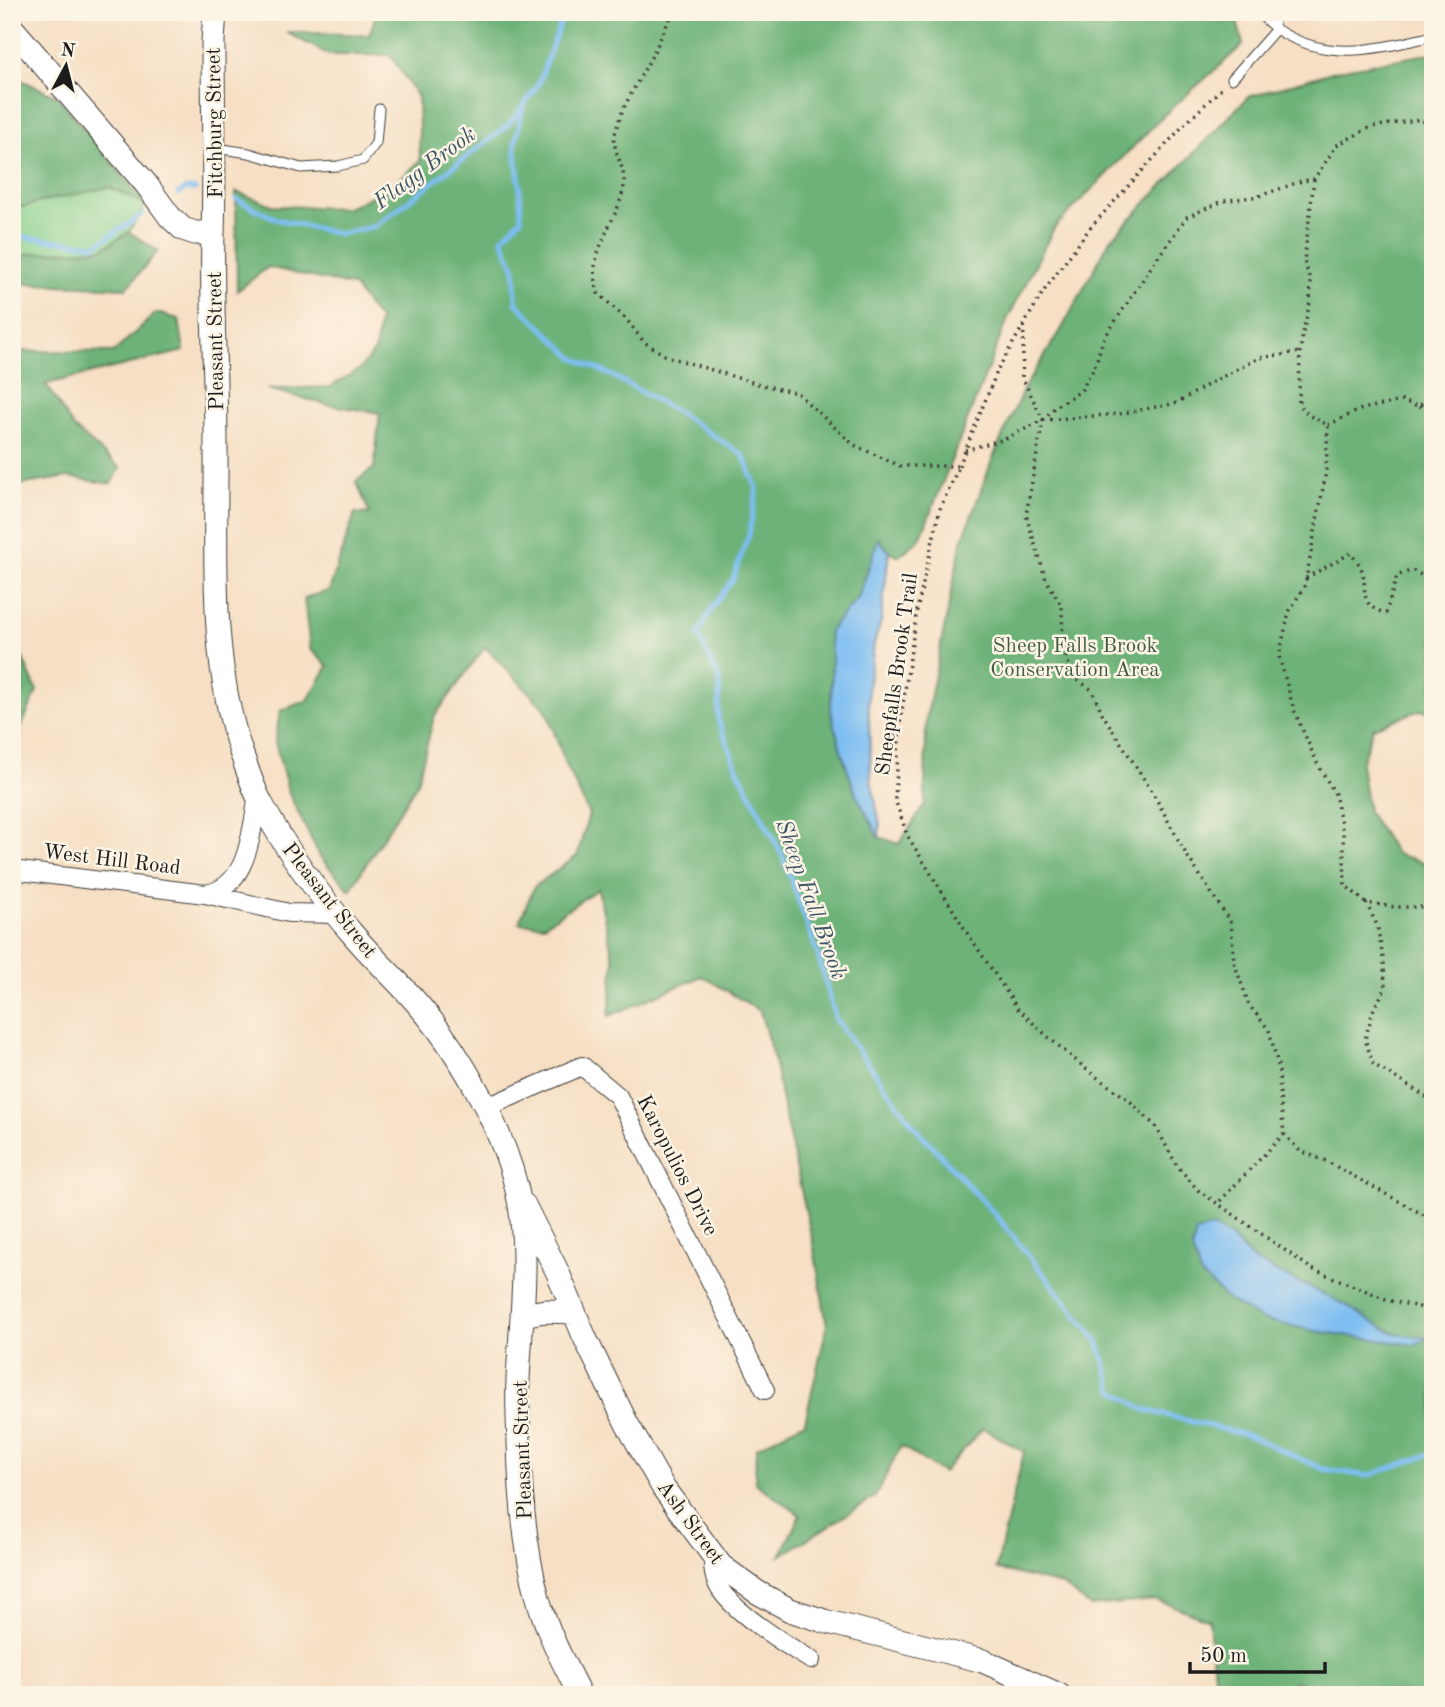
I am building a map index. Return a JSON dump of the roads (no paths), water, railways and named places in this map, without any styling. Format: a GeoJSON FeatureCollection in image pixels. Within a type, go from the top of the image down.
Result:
{"type":"FeatureCollection","features":[{"type":"Feature","properties":{"kind":"street","name":"Fitchburg Street"},"geometry":{"type":"LineString","coordinates":[[213,233],[215,12]]}},
{"type":"Feature","properties":{"kind":"street"},"geometry":{"type":"LineString","coordinates":[[12,28],[146,184],[170,217],[183,229],[195,233],[213,233]]}},
{"type":"Feature","properties":{"kind":"street","name":"Pleasant Street"},"geometry":{"type":"LineString","coordinates":[[213,233],[215,559],[224,688],[236,735],[258,796],[289,852],[354,936],[441,1032],[505,1147],[517,1191],[522,1232],[522,1315],[517,1397],[520,1473],[528,1557],[538,1600],[549,1631],[580,1695]]}},
{"type":"Feature","properties":{"kind":"street","name":"West Hill Road"},"geometry":{"type":"LineString","coordinates":[[205,894],[218,892],[240,871],[245,860],[258,796]]}},
{"type":"Feature","properties":{"kind":"street","name":"West Hill Road"},"geometry":{"type":"LineString","coordinates":[[12,870],[205,894],[289,914],[337,914]]}},
{"type":"Feature","properties":{"kind":"street","name":"Karopulios Drive"},"geometry":{"type":"LineString","coordinates":[[485,1108],[582,1066],[618,1096],[765,1390]]}},
{"type":"Feature","properties":{"kind":"street","name":"Ash Street"},"geometry":{"type":"LineString","coordinates":[[517,1191],[627,1424],[664,1489],[720,1566],[757,1592],[790,1610],[983,1661],[1059,1695]]}},
{"type":"Feature","properties":{"kind":"street"},"geometry":{"type":"LineString","coordinates":[[522,1315],[545,1311],[574,1312]]}},
{"type":"Feature","properties":{"kind":"street"},"geometry":{"type":"LineString","coordinates":[[713,1556],[712,1566],[717,1586],[734,1605],[811,1660]]}},
{"type":"Feature","properties":{"kind":"lane"},"geometry":{"type":"LineString","coordinates":[[1257,12],[1291,39],[1339,51],[1394,45],[1433,36]]}},
{"type":"Feature","properties":{"kind":"lane"},"geometry":{"type":"LineString","coordinates":[[1269,12],[1276,29]]}},
{"type":"Feature","properties":{"kind":"lane"},"geometry":{"type":"LineString","coordinates":[[1232,79],[1276,29]]}},
{"type":"Feature","properties":{"kind":"lane"},"geometry":{"type":"LineString","coordinates":[[214,148],[249,153],[301,168],[338,166],[363,160],[376,143],[379,109]]}},
{"type":"Feature","properties":{"kind":"water"},"geometry":{"type":"Polygon","coordinates":[[[878,539],[889,551],[881,621],[874,644],[868,689],[871,780],[880,824],[879,838],[856,794],[831,711],[832,663],[829,631],[859,597],[878,539]]]}},
{"type":"Feature","properties":{"kind":"water"},"geometry":{"type":"Polygon","coordinates":[[[1213,1227],[1231,1238],[1253,1260],[1344,1304],[1396,1334],[1429,1338],[1414,1345],[1315,1331],[1262,1320],[1227,1299],[1200,1274],[1192,1249],[1196,1232],[1213,1227]]]}},
{"type":"Feature","properties":{"kind":"waterway","name":"Flagg Brook"},"geometry":{"type":"LineString","coordinates":[[236,199],[276,219],[340,234],[375,226],[506,127],[539,83],[565,12]]}},
{"type":"Feature","properties":{"kind":"waterway","name":"Sheep Fall Brook"},"geometry":{"type":"LineString","coordinates":[[523,107],[515,145],[521,219],[502,238],[515,269],[516,303],[574,358],[613,376],[682,415],[743,455],[757,489],[749,534],[733,579],[712,608],[698,634],[720,681],[718,720],[737,768],[783,857],[817,952],[836,1020],[914,1126],[998,1218],[1098,1341],[1113,1390],[1145,1410],[1250,1436],[1323,1469],[1367,1476],[1433,1453]]}},
{"type":"Feature","properties":{"kind":"waterway","name":"Flagg Brook"},"geometry":{"type":"LineString","coordinates":[[178,194],[186,189],[195,189]]}},
{"type":"Feature","properties":{"kind":"waterway","name":"Flagg Brook"},"geometry":{"type":"LineString","coordinates":[[12,236],[96,245],[143,214]]}},
{"type":"Feature","properties":{"kind":"park label","name":"Sheep Falls Brook Conservation Area"},"geometry":{"type":"Point","coordinates":[1075,657]}}]}
